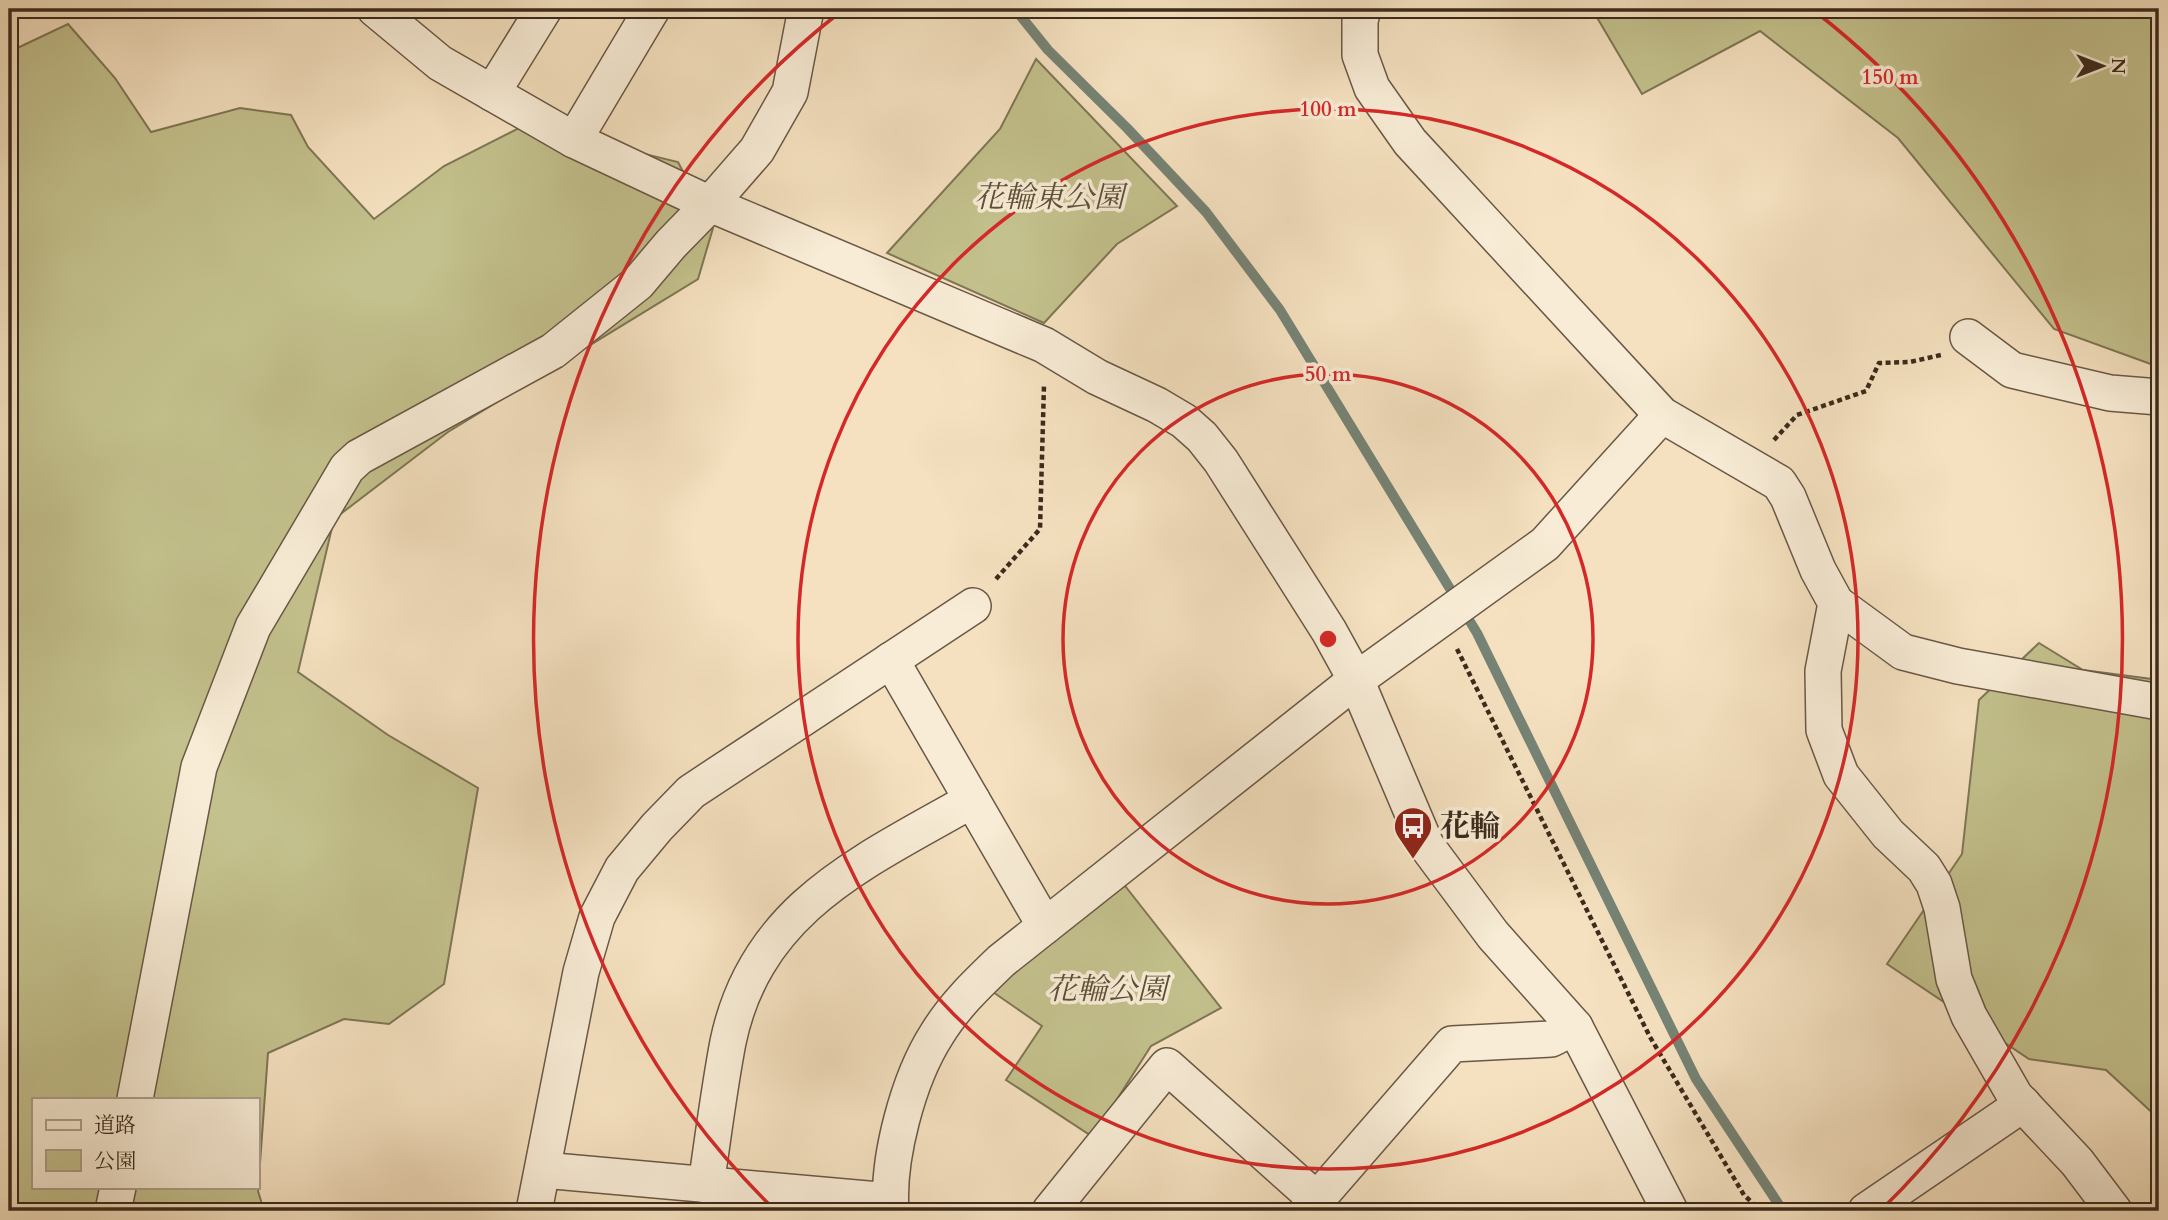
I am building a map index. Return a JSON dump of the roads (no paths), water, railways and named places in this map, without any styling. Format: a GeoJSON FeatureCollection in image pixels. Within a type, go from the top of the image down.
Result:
{"type":"FeatureCollection","features":[{"type":"Feature","properties":{"kind":"street"},"geometry":{"type":"LineString","coordinates":[[375,9],[439,63],[574,140],[710,204],[1044,345],[1097,377],[1184,421],[1222,461],[1329,631],[1356,680],[1426,845],[1493,934],[1574,1027],[1670,1211]]}},
{"type":"Feature","properties":{"kind":"street"},"geometry":{"type":"LineString","coordinates":[[492,93],[544,9]]}},
{"type":"Feature","properties":{"kind":"street"},"geometry":{"type":"LineString","coordinates":[[574,140],[652,9]]}},
{"type":"Feature","properties":{"kind":"street"},"geometry":{"type":"LineString","coordinates":[[135,1098],[200,767],[253,627],[347,468],[359,457],[553,351],[638,283],[757,150],[790,92],[806,9]]}},
{"type":"Feature","properties":{"kind":"street"},"geometry":{"type":"LineString","coordinates":[[1353,13],[1360,55],[1371,88],[1410,142],[1662,415],[1779,483],[1788,497],[1818,570],[1836,603],[1903,652],[1958,666],[2159,702]]}},
{"type":"Feature","properties":{"kind":"street"},"geometry":{"type":"LineString","coordinates":[[1968,337],[2012,370],[2110,393],[2159,397]]}},
{"type":"Feature","properties":{"kind":"street"},"geometry":{"type":"LineString","coordinates":[[543,1170],[891,1206],[896,1141],[911,1089],[936,1036],[965,996],[1001,961],[1356,680],[1545,544],[1662,415]]}},
{"type":"Feature","properties":{"kind":"street"},"geometry":{"type":"LineString","coordinates":[[1836,603],[1823,671],[1824,730],[1841,775],[1888,834],[1924,868],[1934,884],[1942,908],[1954,979],[1969,1016],[2015,1096],[2077,1162],[2114,1211]]}},
{"type":"Feature","properties":{"kind":"street"},"geometry":{"type":"LineString","coordinates":[[534,1211],[581,972],[597,917],[622,869],[691,792],[973,606]]}},
{"type":"Feature","properties":{"kind":"street"},"geometry":{"type":"LineString","coordinates":[[891,660],[1045,926]]}},
{"type":"Feature","properties":{"kind":"street"},"geometry":{"type":"LineString","coordinates":[[706,1185],[728,1041],[742,996],[763,953],[787,922],[854,867],[972,800]]}},
{"type":"Feature","properties":{"kind":"street"},"geometry":{"type":"LineString","coordinates":[[1050,1211],[1167,1066],[1312,1205],[1452,1044],[1551,1039],[1574,1027]]}},
{"type":"Feature","properties":{"kind":"street"},"geometry":{"type":"LineString","coordinates":[[1866,1211],[2024,1104]]}},
{"type":"Feature","properties":{"kind":"street"},"geometry":{"type":"LineString","coordinates":[[113,1211],[118,1188]]}},
{"type":"Feature","properties":{"kind":"waterway"},"geometry":{"type":"LineString","coordinates":[[1015,9],[1048,50],[1206,212],[1280,310],[1477,633],[1696,1079],[1783,1211]]}},
{"type":"Feature","properties":{"kind":"place","name":"花輪"},"geometry":{"type":"Point","coordinates":[1413,860]}},
{"type":"Feature","properties":{"kind":"park label","name":"花輪東公園"},"geometry":{"type":"Point","coordinates":[1049,197]}},
{"type":"Feature","properties":{"kind":"park label","name":"花輪公園"},"geometry":{"type":"Point","coordinates":[1107,989]}}]}
